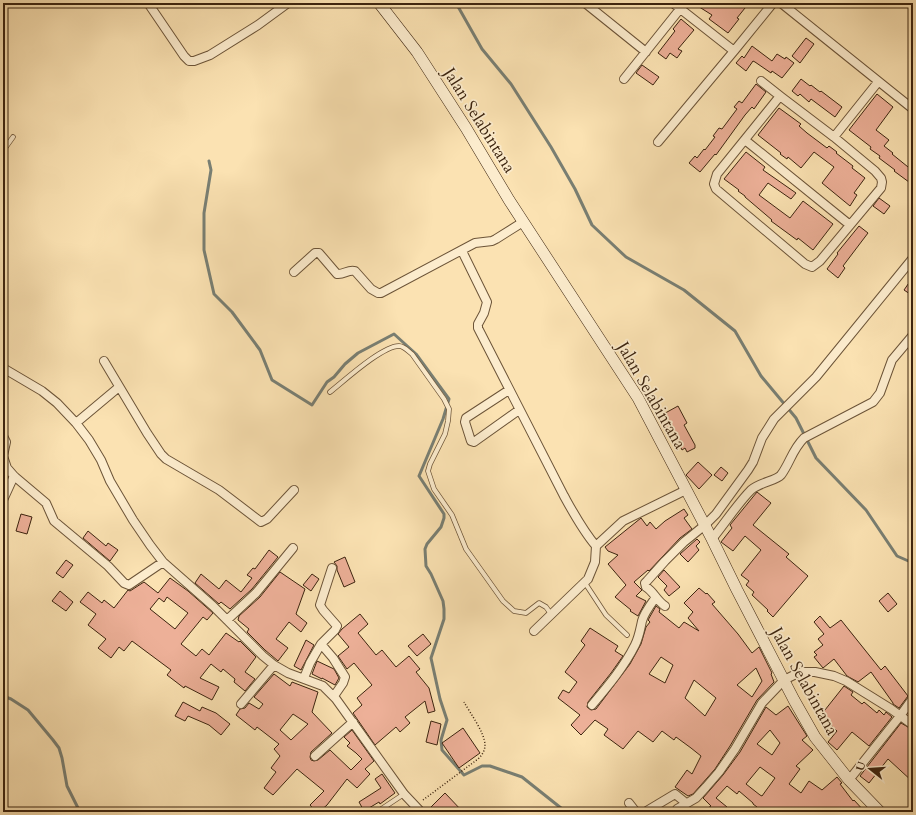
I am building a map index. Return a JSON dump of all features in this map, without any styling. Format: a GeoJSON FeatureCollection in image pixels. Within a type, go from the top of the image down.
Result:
{"type":"FeatureCollection","features":[{"type":"Feature","properties":{"kind":"street"},"geometry":{"type":"LineString","coordinates":[[148,3],[184,56],[189,61],[194,61],[210,55],[258,25],[288,3]]}},
{"type":"Feature","properties":{"kind":"street","name":"Jalan Selabintana"},"geometry":{"type":"LineString","coordinates":[[379,3],[417,52],[524,222],[638,398],[815,737],[849,780],[880,812]]}},
{"type":"Feature","properties":{"kind":"street"},"geometry":{"type":"LineString","coordinates":[[585,3],[646,52]]}},
{"type":"Feature","properties":{"kind":"street"},"geometry":{"type":"LineString","coordinates":[[673,3],[734,50]]}},
{"type":"Feature","properties":{"kind":"street"},"geometry":{"type":"LineString","coordinates":[[658,142],[773,3]]}},
{"type":"Feature","properties":{"kind":"street"},"geometry":{"type":"LineString","coordinates":[[782,3],[913,110]]}},
{"type":"Feature","properties":{"kind":"street"},"geometry":{"type":"LineString","coordinates":[[624,79],[680,9]]}},
{"type":"Feature","properties":{"kind":"street"},"geometry":{"type":"LineString","coordinates":[[761,81],[834,137],[875,171],[881,178],[881,188],[818,264],[812,267],[805,264],[714,186],[714,181],[717,174],[780,96]]}},
{"type":"Feature","properties":{"kind":"street"},"geometry":{"type":"LineString","coordinates":[[834,137],[878,82]]}},
{"type":"Feature","properties":{"kind":"street"},"geometry":{"type":"LineString","coordinates":[[745,140],[850,224]]}},
{"type":"Feature","properties":{"kind":"street"},"geometry":{"type":"LineString","coordinates":[[294,272],[315,253],[318,253],[337,274],[342,274],[352,270],[355,271],[371,289],[378,293],[386,291],[475,243],[492,241],[524,222]]}},
{"type":"Feature","properties":{"kind":"street"},"geometry":{"type":"LineString","coordinates":[[462,251],[487,302],[484,313],[478,324],[478,328],[577,520],[596,546]]}},
{"type":"Feature","properties":{"kind":"street"},"geometry":{"type":"LineString","coordinates":[[665,606],[646,587],[645,583],[679,547],[716,514],[753,462],[762,438],[774,419],[816,377],[913,258]]}},
{"type":"Feature","properties":{"kind":"street"},"geometry":{"type":"LineString","coordinates":[[712,539],[752,489],[761,483],[781,475],[798,444],[804,438],[873,402],[880,393],[892,360],[913,335]]}},
{"type":"Feature","properties":{"kind":"street"},"geometry":{"type":"LineString","coordinates":[[104,361],[119,388],[161,454],[166,459],[219,490],[259,522],[264,522],[294,490]]}},
{"type":"Feature","properties":{"kind":"street"},"geometry":{"type":"LineString","coordinates":[[3,368],[42,391],[57,403],[76,423],[89,440],[101,460],[110,481],[133,520],[163,562],[274,665],[288,673],[323,686],[334,696],[404,794],[418,809]]}},
{"type":"Feature","properties":{"kind":"street"},"geometry":{"type":"LineString","coordinates":[[76,423],[119,388]]}},
{"type":"Feature","properties":{"kind":"street"},"geometry":{"type":"LineString","coordinates":[[509,390],[466,418],[465,422],[471,441],[474,442],[519,410]]}},
{"type":"Feature","properties":{"kind":"street"},"geometry":{"type":"LineString","coordinates":[[3,436],[6,442],[4,456],[5,463],[14,476],[46,503],[54,521],[108,566],[126,585],[129,585],[163,562]]}},
{"type":"Feature","properties":{"kind":"street"},"geometry":{"type":"LineString","coordinates":[[3,500],[14,476]]}},
{"type":"Feature","properties":{"kind":"street"},"geometry":{"type":"LineString","coordinates":[[534,631],[585,583],[593,569],[596,546],[623,521],[686,490]]}},
{"type":"Feature","properties":{"kind":"street"},"geometry":{"type":"LineString","coordinates":[[227,620],[256,593],[293,548]]}},
{"type":"Feature","properties":{"kind":"street"},"geometry":{"type":"LineString","coordinates":[[304,678],[310,662],[321,644],[337,628],[336,624],[320,605],[332,568]]}},
{"type":"Feature","properties":{"kind":"street"},"geometry":{"type":"LineString","coordinates":[[592,705],[618,675],[640,634],[642,620],[656,597]]}},
{"type":"Feature","properties":{"kind":"street"},"geometry":{"type":"LineString","coordinates":[[321,644],[345,676],[344,682],[334,696]]}},
{"type":"Feature","properties":{"kind":"street"},"geometry":{"type":"LineString","coordinates":[[241,704],[274,665]]}},
{"type":"Feature","properties":{"kind":"street"},"geometry":{"type":"LineString","coordinates":[[677,810],[696,798],[719,772],[756,716],[762,703],[784,680],[796,674],[808,672],[825,674],[846,681],[891,709],[913,726]]}},
{"type":"Feature","properties":{"kind":"street"},"geometry":{"type":"LineString","coordinates":[[849,780],[913,698]]}},
{"type":"Feature","properties":{"kind":"street"},"geometry":{"type":"LineString","coordinates":[[315,756],[353,722]]}},
{"type":"Feature","properties":{"kind":"street"},"geometry":{"type":"LineString","coordinates":[[645,812],[675,794],[686,803]]}},
{"type":"Feature","properties":{"kind":"street"},"geometry":{"type":"LineString","coordinates":[[629,803],[636,812]]}},
{"type":"Feature","properties":{"kind":"lane"},"geometry":{"type":"LineString","coordinates":[[3,151],[13,137]]}},
{"type":"Feature","properties":{"kind":"lane"},"geometry":{"type":"LineString","coordinates":[[330,392],[381,352],[392,347],[400,346],[412,354],[444,399],[449,409],[445,434],[428,471],[434,489],[452,516],[466,549],[503,601],[514,611],[526,613],[539,603],[546,607],[551,614]]}},
{"type":"Feature","properties":{"kind":"lane"},"geometry":{"type":"LineString","coordinates":[[585,583],[606,615],[627,635]]}},
{"type":"Feature","properties":{"kind":"lane"},"geometry":{"type":"LineString","coordinates":[[374,812],[380,810],[404,794]]}},
{"type":"Feature","properties":{"kind":"path"},"geometry":{"type":"LineString","coordinates":[[418,809],[478,759],[483,753],[485,744],[482,734],[464,702]]}},
{"type":"Feature","properties":{"kind":"building"},"geometry":{"type":"Polygon","coordinates":[[[693,3],[749,3],[737,18],[739,19],[728,33],[709,19],[712,15],[693,3]]]}},
{"type":"Feature","properties":{"kind":"building"},"geometry":{"type":"Polygon","coordinates":[[[681,19],[694,30],[678,49],[682,51],[677,58],[670,53],[666,59],[658,53],[675,31],[673,29],[681,19]]]}},
{"type":"Feature","properties":{"kind":"building"},"geometry":{"type":"Polygon","coordinates":[[[806,38],[814,44],[800,63],[792,56],[806,38]]]}},
{"type":"Feature","properties":{"kind":"building"},"geometry":{"type":"Polygon","coordinates":[[[752,46],[772,61],[777,54],[785,59],[786,57],[794,63],[782,78],[772,71],[771,73],[753,61],[746,71],[736,63],[742,56],[744,58],[752,46]]]}},
{"type":"Feature","properties":{"kind":"building"},"geometry":{"type":"Polygon","coordinates":[[[642,65],[659,77],[653,85],[636,73],[642,65]]]}},
{"type":"Feature","properties":{"kind":"building"},"geometry":{"type":"Polygon","coordinates":[[[801,79],[820,92],[821,91],[842,107],[835,117],[811,99],[809,102],[800,94],[798,96],[792,91],[801,79]]]}},
{"type":"Feature","properties":{"kind":"building"},"geometry":{"type":"Polygon","coordinates":[[[756,84],[766,92],[754,109],[752,107],[745,115],[716,155],[715,154],[700,172],[689,163],[695,156],[697,158],[704,149],[705,150],[715,137],[713,136],[719,128],[722,129],[737,109],[734,107],[739,101],[742,103],[756,84]]]}},
{"type":"Feature","properties":{"kind":"building"},"geometry":{"type":"Polygon","coordinates":[[[877,94],[893,107],[876,130],[889,140],[884,146],[913,171],[913,185],[894,171],[895,170],[879,158],[880,156],[870,149],[871,147],[849,130],[877,94]]]}},
{"type":"Feature","properties":{"kind":"building"},"geometry":{"type":"Polygon","coordinates":[[[779,108],[801,124],[799,126],[807,133],[827,148],[829,146],[837,152],[836,153],[853,166],[852,168],[865,178],[854,193],[857,195],[850,206],[822,183],[834,167],[814,152],[801,168],[788,157],[787,159],[780,154],[781,153],[758,135],[779,108]]]}},
{"type":"Feature","properties":{"kind":"building"},"geometry":{"type":"Polygon","coordinates":[[[746,152],[765,167],[763,170],[796,193],[791,199],[768,183],[759,195],[790,218],[803,201],[833,224],[813,250],[798,238],[797,240],[771,221],[772,220],[738,191],[739,190],[724,179],[746,152]]]}},
{"type":"Feature","properties":{"kind":"building"},"geometry":{"type":"Polygon","coordinates":[[[879,198],[890,206],[884,214],[873,206],[879,198]]]}},
{"type":"Feature","properties":{"kind":"building"},"geometry":{"type":"Polygon","coordinates":[[[859,226],[868,233],[843,266],[845,268],[838,278],[827,269],[838,254],[837,253],[859,226]]]}},
{"type":"Feature","properties":{"kind":"building"},"geometry":{"type":"Polygon","coordinates":[[[913,277],[913,296],[904,290],[913,277]]]}},
{"type":"Feature","properties":{"kind":"building"},"geometry":{"type":"Polygon","coordinates":[[[678,406],[687,423],[684,425],[695,445],[695,448],[687,452],[685,448],[682,450],[674,434],[669,437],[658,417],[678,406]]]}},
{"type":"Feature","properties":{"kind":"building"},"geometry":{"type":"Polygon","coordinates":[[[698,462],[712,475],[699,489],[686,475],[698,462]]]}},
{"type":"Feature","properties":{"kind":"building"},"geometry":{"type":"Polygon","coordinates":[[[721,467],[728,473],[722,481],[714,475],[721,467]]]}},
{"type":"Feature","properties":{"kind":"building"},"geometry":{"type":"Polygon","coordinates":[[[757,492],[771,503],[753,525],[789,554],[786,557],[808,576],[773,617],[767,611],[768,610],[752,595],[754,592],[746,585],[749,581],[741,575],[761,550],[745,536],[733,551],[721,542],[732,528],[730,525],[757,492]]]}},
{"type":"Feature","properties":{"kind":"building"},"geometry":{"type":"Polygon","coordinates":[[[684,509],[688,515],[684,518],[692,529],[680,538],[649,571],[648,570],[634,582],[642,590],[636,596],[646,601],[638,616],[630,611],[631,610],[615,597],[626,585],[608,564],[618,555],[608,551],[605,547],[641,518],[647,526],[650,522],[656,529],[665,521],[684,509]]]}},
{"type":"Feature","properties":{"kind":"building"},"geometry":{"type":"Polygon","coordinates":[[[21,514],[32,517],[27,534],[16,531],[21,514]]]}},
{"type":"Feature","properties":{"kind":"building"},"geometry":{"type":"Polygon","coordinates":[[[88,531],[106,546],[108,543],[118,550],[110,561],[83,538],[88,531]]]}},
{"type":"Feature","properties":{"kind":"building"},"geometry":{"type":"Polygon","coordinates":[[[697,539],[700,542],[696,546],[699,550],[688,562],[680,554],[697,539]]]}},
{"type":"Feature","properties":{"kind":"building"},"geometry":{"type":"Polygon","coordinates":[[[269,550],[278,557],[252,589],[230,609],[221,602],[219,604],[195,583],[201,574],[219,589],[226,580],[241,592],[252,578],[247,575],[253,568],[255,569],[269,550]]]}},
{"type":"Feature","properties":{"kind":"building"},"geometry":{"type":"Polygon","coordinates":[[[345,557],[355,582],[344,587],[337,570],[337,566],[334,562],[345,557]]]}},
{"type":"Feature","properties":{"kind":"building"},"geometry":{"type":"Polygon","coordinates":[[[66,560],[73,565],[63,578],[56,573],[66,560]]]}},
{"type":"Feature","properties":{"kind":"building"},"geometry":{"type":"Polygon","coordinates":[[[664,570],[680,587],[669,596],[664,590],[667,586],[658,577],[664,570]]]}},
{"type":"Feature","properties":{"kind":"building"},"geometry":{"type":"Polygon","coordinates":[[[280,572],[305,589],[296,614],[307,623],[301,632],[289,622],[276,639],[288,648],[278,661],[247,632],[249,629],[238,620],[239,616],[260,597],[280,572]]]}},
{"type":"Feature","properties":{"kind":"building"},"geometry":{"type":"Polygon","coordinates":[[[312,574],[319,579],[311,591],[303,585],[312,574]]]}},
{"type":"Feature","properties":{"kind":"building"},"geometry":{"type":"Polygon","coordinates":[[[170,578],[188,591],[213,613],[207,620],[203,617],[181,644],[196,656],[202,649],[209,655],[226,633],[239,642],[240,641],[256,657],[245,672],[255,679],[245,691],[234,682],[235,679],[223,669],[221,672],[211,664],[200,678],[219,687],[212,700],[185,686],[184,688],[167,675],[171,670],[132,641],[124,651],[119,647],[111,658],[98,648],[106,639],[88,625],[96,614],[80,602],[88,592],[102,603],[104,600],[114,608],[128,590],[130,591],[144,582],[158,593],[170,578]],[[167,597],[164,602],[159,598],[150,609],[175,629],[188,613],[167,597]]]}},
{"type":"Feature","properties":{"kind":"building"},"geometry":{"type":"Polygon","coordinates":[[[699,588],[706,594],[707,593],[715,602],[712,604],[752,653],[759,647],[772,673],[774,682],[757,700],[715,769],[693,794],[688,796],[675,787],[687,770],[692,774],[701,756],[691,748],[676,737],[674,740],[662,731],[653,742],[638,731],[623,749],[604,735],[608,729],[595,720],[581,735],[571,725],[580,715],[558,698],[563,690],[569,693],[577,682],[565,672],[585,645],[581,641],[590,628],[618,646],[615,651],[623,656],[588,702],[587,707],[591,710],[596,709],[630,664],[641,644],[646,627],[650,622],[648,620],[656,606],[660,609],[659,612],[679,628],[684,622],[699,631],[688,618],[693,612],[684,603],[699,588]],[[661,657],[649,674],[665,683],[673,665],[661,657]],[[756,668],[737,685],[752,697],[762,681],[756,668]],[[694,680],[685,698],[705,716],[716,698],[694,680]]]}},
{"type":"Feature","properties":{"kind":"building"},"geometry":{"type":"Polygon","coordinates":[[[60,591],[73,602],[66,611],[52,601],[60,591]]]}},
{"type":"Feature","properties":{"kind":"building"},"geometry":{"type":"Polygon","coordinates":[[[888,593],[897,604],[888,612],[879,601],[888,593]]]}},
{"type":"Feature","properties":{"kind":"building"},"geometry":{"type":"Polygon","coordinates":[[[360,614],[368,624],[358,633],[376,655],[382,650],[396,667],[409,656],[420,669],[416,672],[429,688],[435,711],[428,713],[425,701],[405,717],[410,723],[400,732],[396,727],[375,745],[353,713],[362,705],[357,698],[372,685],[354,663],[347,669],[338,656],[349,647],[338,634],[360,614]]]}},
{"type":"Feature","properties":{"kind":"building"},"geometry":{"type":"Polygon","coordinates":[[[820,616],[830,628],[841,620],[881,670],[885,666],[908,696],[899,708],[893,704],[871,672],[858,682],[847,676],[834,659],[823,668],[814,657],[817,655],[814,652],[823,645],[818,639],[824,634],[814,622],[820,616]]]}},
{"type":"Feature","properties":{"kind":"building"},"geometry":{"type":"Polygon","coordinates":[[[423,634],[431,644],[417,656],[408,646],[423,634]]]}},
{"type":"Feature","properties":{"kind":"building"},"geometry":{"type":"Polygon","coordinates":[[[306,640],[314,645],[301,670],[294,666],[306,640]]]}},
{"type":"Feature","properties":{"kind":"building"},"geometry":{"type":"Polygon","coordinates":[[[317,661],[334,669],[339,678],[335,685],[312,674],[317,661]]]}},
{"type":"Feature","properties":{"kind":"building"},"geometry":{"type":"Polygon","coordinates":[[[274,674],[290,686],[292,682],[318,692],[312,712],[332,733],[311,752],[311,760],[318,760],[330,750],[351,770],[362,759],[347,746],[350,743],[344,737],[352,730],[374,761],[365,769],[370,774],[357,788],[347,779],[327,805],[319,812],[316,812],[310,805],[324,791],[297,769],[273,795],[264,788],[276,772],[271,768],[280,756],[274,749],[279,744],[257,727],[255,730],[236,715],[240,709],[245,708],[249,703],[259,709],[263,704],[254,697],[274,674]],[[293,714],[280,730],[291,740],[308,724],[293,714]]]}},
{"type":"Feature","properties":{"kind":"building"},"geometry":{"type":"Polygon","coordinates":[[[844,686],[853,692],[851,695],[862,704],[864,702],[877,713],[879,710],[884,715],[886,712],[892,717],[869,746],[852,732],[837,750],[828,742],[837,731],[821,715],[844,686]]]}},
{"type":"Feature","properties":{"kind":"building"},"geometry":{"type":"Polygon","coordinates":[[[183,702],[200,711],[202,707],[216,713],[230,724],[221,735],[209,725],[188,716],[185,721],[175,716],[183,702]]]}},
{"type":"Feature","properties":{"kind":"building"},"geometry":{"type":"Polygon","coordinates":[[[788,706],[807,736],[802,740],[813,750],[796,766],[800,769],[789,784],[801,793],[809,781],[822,790],[837,777],[842,783],[840,784],[853,801],[854,800],[865,812],[752,812],[757,807],[739,791],[737,794],[727,786],[716,798],[727,807],[723,812],[702,812],[711,806],[703,798],[740,752],[766,707],[776,715],[788,706]],[[770,730],[757,744],[772,755],[780,743],[770,730]],[[760,767],[746,784],[762,796],[775,778],[760,767]]]}},
{"type":"Feature","properties":{"kind":"building"},"geometry":{"type":"Polygon","coordinates":[[[431,721],[441,724],[437,745],[426,742],[431,721]]]}},
{"type":"Feature","properties":{"kind":"building"},"geometry":{"type":"Polygon","coordinates":[[[901,723],[913,730],[913,782],[888,759],[869,783],[860,776],[901,723]]]}},
{"type":"Feature","properties":{"kind":"building"},"geometry":{"type":"Polygon","coordinates":[[[463,728],[480,753],[459,768],[442,743],[463,728]]]}},
{"type":"Feature","properties":{"kind":"building"},"geometry":{"type":"Polygon","coordinates":[[[382,774],[395,793],[380,804],[379,802],[364,811],[359,802],[381,788],[375,779],[382,774]]]}},
{"type":"Feature","properties":{"kind":"building"},"geometry":{"type":"Polygon","coordinates":[[[445,793],[463,812],[426,812],[445,793]]]}},
{"type":"Feature","properties":{"kind":"waterway"},"geometry":{"type":"LineString","coordinates":[[456,3],[482,49],[511,84],[551,147],[575,189],[592,225],[626,257],[684,290],[735,331],[761,376],[796,418],[816,458],[866,510],[897,556],[913,563]]}},
{"type":"Feature","properties":{"kind":"waterway"},"geometry":{"type":"LineString","coordinates":[[209,161],[211,170],[204,213],[204,250],[214,294],[232,312],[260,350],[272,380],[312,405],[327,382],[334,377],[345,364],[358,353],[394,334],[416,354],[449,399],[443,419],[419,476],[444,514],[441,527],[427,544],[425,549],[426,566],[443,601],[444,609],[444,619],[431,658],[440,699],[447,720],[441,740],[442,750],[464,775],[482,766],[490,766],[522,777],[566,812]]}},
{"type":"Feature","properties":{"kind":"waterway"},"geometry":{"type":"LineString","coordinates":[[3,696],[11,699],[28,710],[59,748],[67,786],[80,812]]}}]}
